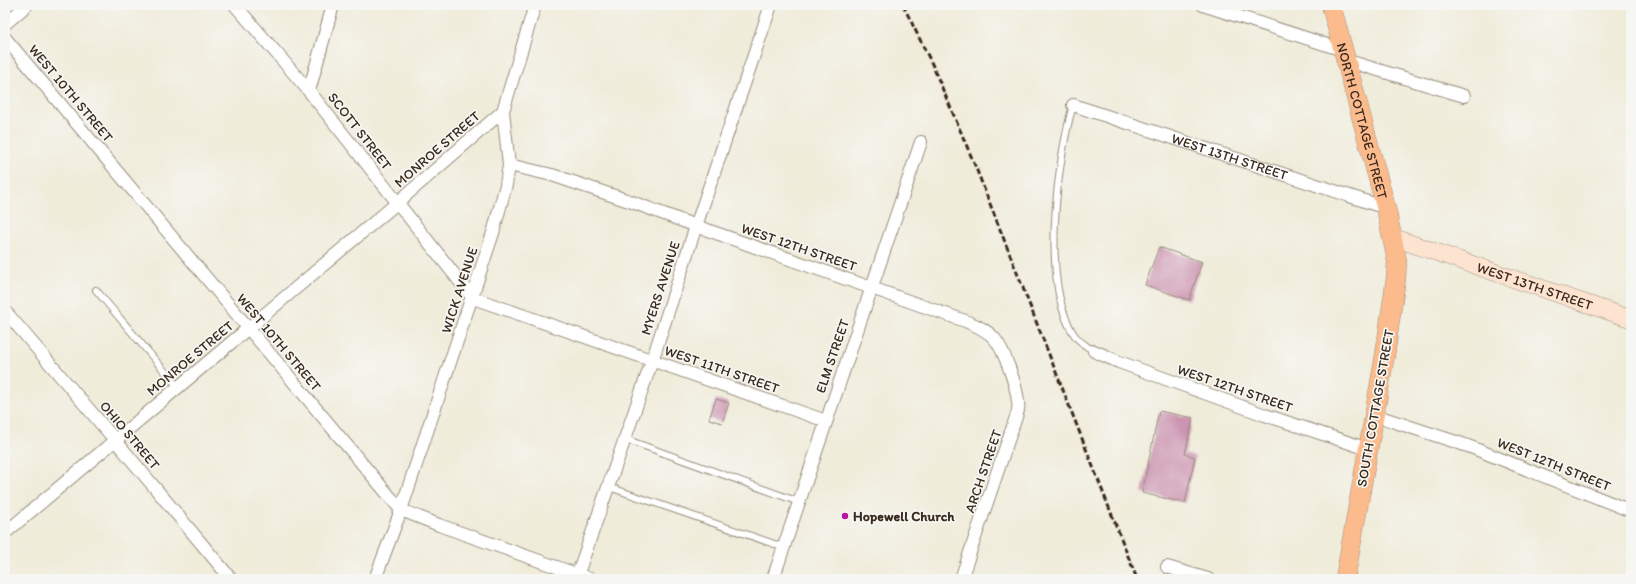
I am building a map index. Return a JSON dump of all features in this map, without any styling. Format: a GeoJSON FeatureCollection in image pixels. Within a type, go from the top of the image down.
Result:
{"type":"FeatureCollection","features":[{"type":"Feature","properties":{"kind":"main road","name":"NORTH COTTAGE STREET"},"geometry":{"type":"LineString","coordinates":[[1331,5],[1386,208],[1392,237]]}},
{"type":"Feature","properties":{"kind":"main road","name":"WEST 13TH STREET"},"geometry":{"type":"LineString","coordinates":[[1392,237],[1631,319]]}},
{"type":"Feature","properties":{"kind":"main road","name":"SOUTH COTTAGE STREET"},"geometry":{"type":"LineString","coordinates":[[1345,579],[1385,355],[1396,278],[1397,261],[1392,237]]}},
{"type":"Feature","properties":{"kind":"street"},"geometry":{"type":"LineString","coordinates":[[5,24],[27,5]]}},
{"type":"Feature","properties":{"kind":"street","name":"SCOTT STREET"},"geometry":{"type":"LineString","coordinates":[[235,5],[309,91],[473,298]]}},
{"type":"Feature","properties":{"kind":"street"},"geometry":{"type":"LineString","coordinates":[[309,91],[333,5]]}},
{"type":"Feature","properties":{"kind":"street","name":"WICK AVENUE"},"geometry":{"type":"LineString","coordinates":[[376,579],[473,298],[499,214],[509,165],[503,111],[535,5]]}},
{"type":"Feature","properties":{"kind":"street","name":"MYERS AVENUE"},"geometry":{"type":"LineString","coordinates":[[577,577],[652,361],[771,5]]}},
{"type":"Feature","properties":{"kind":"street"},"geometry":{"type":"LineString","coordinates":[[1203,5],[1464,96]]}},
{"type":"Feature","properties":{"kind":"street","name":"WEST 10TH STREET"},"geometry":{"type":"LineString","coordinates":[[5,38],[401,510],[577,577],[590,579]]}},
{"type":"Feature","properties":{"kind":"street","name":"WEST 13TH STREET"},"geometry":{"type":"LineString","coordinates":[[1073,104],[1386,208]]}},
{"type":"Feature","properties":{"kind":"street","name":"MONROE STREET"},"geometry":{"type":"LineString","coordinates":[[5,533],[397,203],[503,111]]}},
{"type":"Feature","properties":{"kind":"street","name":"ELM STREET"},"geometry":{"type":"LineString","coordinates":[[772,579],[921,142]]}},
{"type":"Feature","properties":{"kind":"street","name":"WEST 12TH STREET"},"geometry":{"type":"LineString","coordinates":[[509,165],[552,175],[632,202],[980,327],[993,336],[1003,352],[1015,387],[1019,406],[1016,417]]}},
{"type":"Feature","properties":{"kind":"street","name":"WEST 11TH STREET"},"geometry":{"type":"LineString","coordinates":[[473,298],[826,421]]}},
{"type":"Feature","properties":{"kind":"street","name":"OHIO STREET"},"geometry":{"type":"LineString","coordinates":[[5,311],[115,440],[230,579]]}},
{"type":"Feature","properties":{"kind":"street","name":"WEST 12TH STREET"},"geometry":{"type":"LineString","coordinates":[[1094,351],[1265,415],[1368,449]]}},
{"type":"Feature","properties":{"kind":"street","name":"WEST 12TH STREET"},"geometry":{"type":"LineString","coordinates":[[1374,415],[1468,446],[1631,511]]}},
{"type":"Feature","properties":{"kind":"street","name":"ARCH STREET"},"geometry":{"type":"LineString","coordinates":[[961,579],[1016,417]]}},
{"type":"Feature","properties":{"kind":"street"},"geometry":{"type":"LineString","coordinates":[[1167,567],[1208,579]]}},
{"type":"Feature","properties":{"kind":"lane"},"geometry":{"type":"LineString","coordinates":[[1073,104],[1068,123],[1058,193],[1055,234],[1056,270],[1060,300],[1065,317],[1073,334],[1082,344],[1094,351]]}},
{"type":"Feature","properties":{"kind":"lane"},"geometry":{"type":"LineString","coordinates":[[96,290],[178,387]]}},
{"type":"Feature","properties":{"kind":"lane"},"geometry":{"type":"LineString","coordinates":[[625,439],[798,502]]}},
{"type":"Feature","properties":{"kind":"lane"},"geometry":{"type":"LineString","coordinates":[[609,487],[783,547]]}},
{"type":"Feature","properties":{"kind":"building"},"geometry":{"type":"Polygon","coordinates":[[[1159,247],[1202,262],[1189,300],[1145,285],[1159,247]]]}},
{"type":"Feature","properties":{"kind":"building"},"geometry":{"type":"Polygon","coordinates":[[[716,399],[729,403],[722,423],[709,419],[716,399]]]}},
{"type":"Feature","properties":{"kind":"building"},"geometry":{"type":"Polygon","coordinates":[[[1159,411],[1193,418],[1185,454],[1195,457],[1185,503],[1142,493],[1159,411]]]}},
{"type":"Feature","properties":{"kind":"railway"},"geometry":{"type":"LineString","coordinates":[[903,5],[932,64],[974,163],[1137,579]]}},
{"type":"Feature","properties":{"kind":"place","name":"Hopewell Church"},"geometry":{"type":"Point","coordinates":[845,516]}}]}
